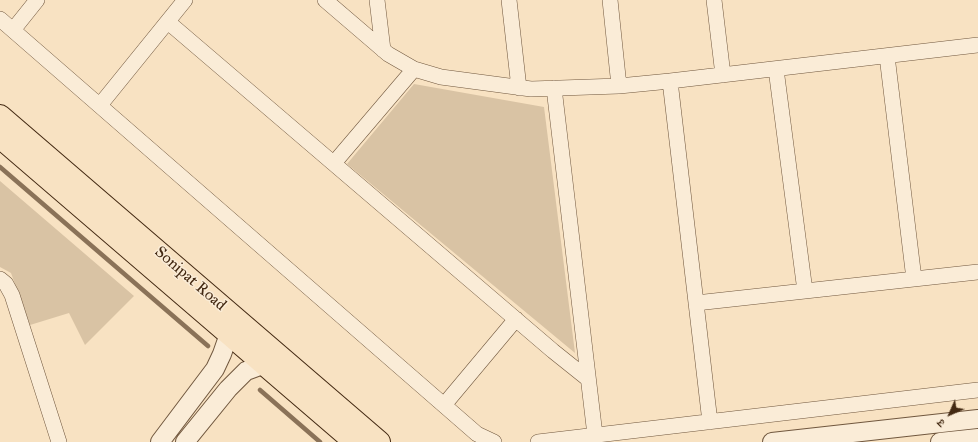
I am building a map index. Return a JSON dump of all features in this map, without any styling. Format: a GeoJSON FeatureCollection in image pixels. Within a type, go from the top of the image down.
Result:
{"type":"FeatureCollection","features":[{"type":"Feature","properties":{"kind":"main road","name":"Sonipat Road"},"geometry":{"type":"LineString","coordinates":[[0,116],[380,442]]}},
{"type":"Feature","properties":{"kind":"main road","name":"Sonipat Road"},"geometry":{"type":"LineString","coordinates":[[0,137],[355,442]]}},
{"type":"Feature","properties":{"kind":"street"},"geometry":{"type":"LineString","coordinates":[[13,30],[37,0]]}},
{"type":"Feature","properties":{"kind":"street"},"geometry":{"type":"LineString","coordinates":[[100,105],[185,0]]}},
{"type":"Feature","properties":{"kind":"street"},"geometry":{"type":"LineString","coordinates":[[325,0],[388,54],[414,69],[441,77],[531,89],[619,86],[670,81],[978,45]]}},
{"type":"Feature","properties":{"kind":"street"},"geometry":{"type":"LineString","coordinates":[[377,0],[383,50]]}},
{"type":"Feature","properties":{"kind":"street"},"geometry":{"type":"LineString","coordinates":[[509,0],[519,88]]}},
{"type":"Feature","properties":{"kind":"street"},"geometry":{"type":"LineString","coordinates":[[610,0],[619,86]]}},
{"type":"Feature","properties":{"kind":"street"},"geometry":{"type":"LineString","coordinates":[[714,0],[723,75]]}},
{"type":"Feature","properties":{"kind":"street"},"geometry":{"type":"LineString","coordinates":[[0,19],[477,434],[494,442]]}},
{"type":"Feature","properties":{"kind":"street"},"geometry":{"type":"LineString","coordinates":[[168,22],[588,379]]}},
{"type":"Feature","properties":{"kind":"street"},"geometry":{"type":"LineString","coordinates":[[888,56],[914,279]]}},
{"type":"Feature","properties":{"kind":"street"},"geometry":{"type":"LineString","coordinates":[[334,163],[414,69]]}},
{"type":"Feature","properties":{"kind":"street"},"geometry":{"type":"LineString","coordinates":[[776,69],[805,291]]}},
{"type":"Feature","properties":{"kind":"street"},"geometry":{"type":"LineString","coordinates":[[670,81],[710,422]]}},
{"type":"Feature","properties":{"kind":"street"},"geometry":{"type":"LineString","coordinates":[[554,88],[595,435]]}},
{"type":"Feature","properties":{"kind":"street"},"geometry":{"type":"LineString","coordinates":[[696,302],[978,272]]}},
{"type":"Feature","properties":{"kind":"street"},"geometry":{"type":"LineString","coordinates":[[0,279],[6,284],[12,295],[59,442]]}},
{"type":"Feature","properties":{"kind":"street"},"geometry":{"type":"LineString","coordinates":[[444,405],[516,319]]}},
{"type":"Feature","properties":{"kind":"street"},"geometry":{"type":"LineString","coordinates":[[160,442],[215,369],[230,334]]}},
{"type":"Feature","properties":{"kind":"street"},"geometry":{"type":"LineString","coordinates":[[185,442],[228,389],[246,371],[265,364]]}},
{"type":"Feature","properties":{"kind":"street"},"geometry":{"type":"LineString","coordinates":[[538,442],[978,390]]}},
{"type":"Feature","properties":{"kind":"street"},"geometry":{"type":"LineString","coordinates":[[772,442],[978,419]]}},
{"type":"Feature","properties":{"kind":"street"},"geometry":{"type":"LineString","coordinates":[[940,442],[968,440]]}},
{"type":"Feature","properties":{"kind":"shaded area"},"geometry":{"type":"Polygon","coordinates":[[[414,84],[544,107],[575,353],[347,164],[414,84]]]}},
{"type":"Feature","properties":{"kind":"shaded area"},"geometry":{"type":"Polygon","coordinates":[[[0,181],[134,296],[85,345],[69,313],[30,325],[11,273],[0,267],[0,181]]]}},
{"type":"Feature","properties":{"kind":"waterway"},"geometry":{"type":"LineString","coordinates":[[0,167],[208,346]]}},
{"type":"Feature","properties":{"kind":"waterway"},"geometry":{"type":"LineString","coordinates":[[260,390],[320,442]]}}]}
